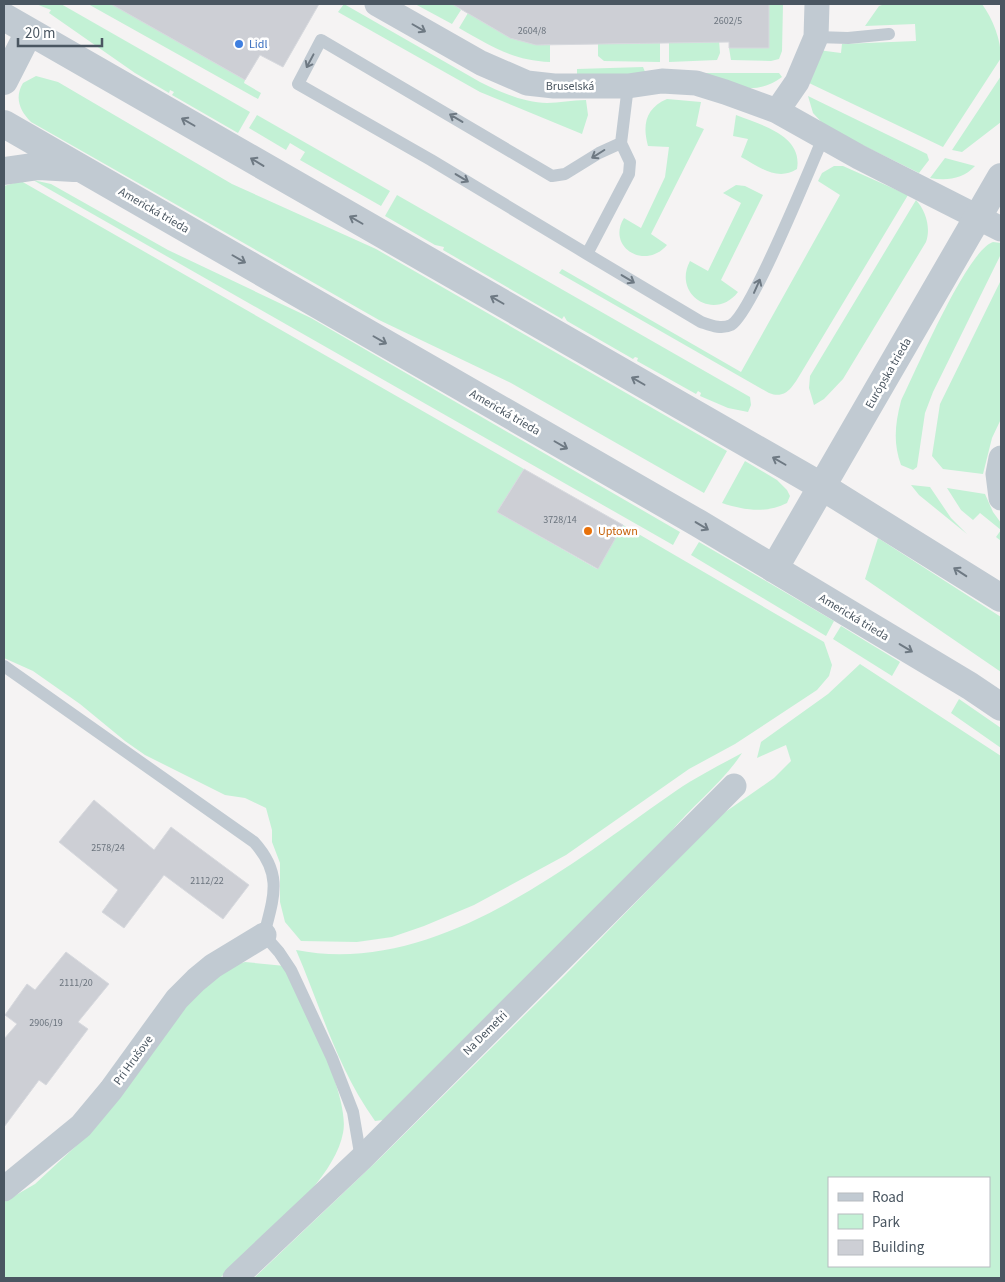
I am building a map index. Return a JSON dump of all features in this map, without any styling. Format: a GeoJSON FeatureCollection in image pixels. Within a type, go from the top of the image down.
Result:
{"type":"FeatureCollection","features":[{"type":"Feature","properties":{"kind":"street","name":"Bruselská"},"geometry":{"type":"LineString","coordinates":[[377,4],[481,63],[527,83],[554,86],[628,86],[662,81],[696,83],[777,111],[823,138],[989,223]]}},
{"type":"Feature","properties":{"kind":"street"},"geometry":{"type":"LineString","coordinates":[[777,111],[797,82],[816,37],[817,4]]}},
{"type":"Feature","properties":{"kind":"street"},"geometry":{"type":"LineString","coordinates":[[4,17],[822,486],[1001,598]]}},
{"type":"Feature","properties":{"kind":"street"},"geometry":{"type":"LineString","coordinates":[[4,81],[29,32]]}},
{"type":"Feature","properties":{"kind":"street","name":"Americká trieda"},"geometry":{"type":"LineString","coordinates":[[4,124],[774,569],[970,686],[1001,707]]}},
{"type":"Feature","properties":{"kind":"street"},"geometry":{"type":"LineString","coordinates":[[4,171],[39,166],[82,169]]}},
{"type":"Feature","properties":{"kind":"street","name":"Európska trieda"},"geometry":{"type":"LineString","coordinates":[[774,569],[822,486],[989,223],[1001,177]]}},
{"type":"Feature","properties":{"kind":"street"},"geometry":{"type":"LineString","coordinates":[[1001,458],[998,474],[1001,498]]}},
{"type":"Feature","properties":{"kind":"street","name":"Na Demetri"},"geometry":{"type":"LineString","coordinates":[[234,1278],[361,1159],[734,786]]}},
{"type":"Feature","properties":{"kind":"street","name":"Pri Hrušove"},"geometry":{"type":"LineString","coordinates":[[4,1189],[81,1126],[111,1090],[178,998],[190,986],[213,966],[264,935]]}},
{"type":"Feature","properties":{"kind":"lane"},"geometry":{"type":"LineString","coordinates":[[816,37],[848,38],[889,34]]}},
{"type":"Feature","properties":{"kind":"lane"},"geometry":{"type":"LineString","coordinates":[[621,142],[565,174],[552,176],[321,40],[298,84],[550,231],[701,322],[713,326],[724,327],[732,324],[753,295],[823,138]]}},
{"type":"Feature","properties":{"kind":"lane"},"geometry":{"type":"LineString","coordinates":[[587,254],[629,174],[630,162],[621,142],[628,86]]}},
{"type":"Feature","properties":{"kind":"lane"},"geometry":{"type":"LineString","coordinates":[[4,666],[254,842],[264,854],[272,869],[275,884],[264,935],[291,970],[332,1058],[353,1112],[361,1159]]}},
{"type":"Feature","properties":{"kind":"green space"},"geometry":{"type":"Polygon","coordinates":[[[36,4],[61,4],[250,112],[238,133],[172,95],[174,92],[170,90],[169,93],[135,73],[49,13],[51,10],[36,4]]]}},
{"type":"Feature","properties":{"kind":"green space"},"geometry":{"type":"Polygon","coordinates":[[[88,4],[112,4],[245,80],[244,83],[261,93],[258,99],[88,4]]]}},
{"type":"Feature","properties":{"kind":"green space"},"geometry":{"type":"Polygon","coordinates":[[[344,4],[480,82],[504,93],[539,103],[586,100],[588,115],[582,134],[480,92],[338,12],[344,4]]]}},
{"type":"Feature","properties":{"kind":"green space"},"geometry":{"type":"Polygon","coordinates":[[[415,4],[459,4],[457,7],[461,10],[452,24],[415,4]]]}},
{"type":"Feature","properties":{"kind":"green space"},"geometry":{"type":"Polygon","coordinates":[[[769,4],[783,4],[782,51],[779,59],[771,61],[731,60],[729,48],[769,47],[769,4]]]}},
{"type":"Feature","properties":{"kind":"green space"},"geometry":{"type":"Polygon","coordinates":[[[885,4],[982,4],[993,23],[1000,44],[1001,58],[943,147],[809,83],[818,50],[841,53],[842,44],[916,41],[915,24],[865,26],[879,6],[885,4]]]}},
{"type":"Feature","properties":{"kind":"green space"},"geometry":{"type":"Polygon","coordinates":[[[468,13],[517,39],[550,45],[550,62],[513,56],[459,28],[468,13]]]}},
{"type":"Feature","properties":{"kind":"green space"},"geometry":{"type":"Polygon","coordinates":[[[640,38],[660,43],[660,62],[604,61],[598,56],[598,44],[640,44],[640,38]]]}},
{"type":"Feature","properties":{"kind":"green space"},"geometry":{"type":"Polygon","coordinates":[[[719,40],[720,53],[717,60],[669,62],[669,43],[719,40]]]}},
{"type":"Feature","properties":{"kind":"green space"},"geometry":{"type":"Polygon","coordinates":[[[643,67],[646,74],[577,74],[577,69],[643,67]]]}},
{"type":"Feature","properties":{"kind":"green space"},"geometry":{"type":"Polygon","coordinates":[[[695,73],[779,73],[782,77],[771,84],[750,88],[739,87],[695,73]]]}},
{"type":"Feature","properties":{"kind":"green space"},"geometry":{"type":"Polygon","coordinates":[[[36,76],[58,82],[232,184],[376,249],[727,451],[704,493],[511,383],[379,320],[31,122],[21,109],[19,94],[23,83],[36,76]]]}},
{"type":"Feature","properties":{"kind":"green space"},"geometry":{"type":"Polygon","coordinates":[[[1001,76],[1001,122],[962,152],[952,150],[1001,76]]]}},
{"type":"Feature","properties":{"kind":"green space"},"geometry":{"type":"Polygon","coordinates":[[[808,96],[927,154],[929,160],[919,173],[826,127],[813,113],[808,96]]]}},
{"type":"Feature","properties":{"kind":"green space"},"geometry":{"type":"Polygon","coordinates":[[[667,99],[701,102],[696,126],[704,129],[651,234],[667,245],[658,252],[648,256],[639,256],[630,252],[624,246],[620,238],[620,229],[624,218],[641,228],[665,177],[669,147],[648,146],[645,131],[650,112],[654,107],[667,99]]]}},
{"type":"Feature","properties":{"kind":"green space"},"geometry":{"type":"Polygon","coordinates":[[[257,115],[390,191],[381,206],[300,160],[305,152],[290,143],[286,150],[249,128],[257,115]]]}},
{"type":"Feature","properties":{"kind":"green space"},"geometry":{"type":"Polygon","coordinates":[[[736,115],[768,128],[787,140],[794,148],[797,157],[797,169],[790,173],[775,173],[741,157],[748,139],[733,136],[736,115]]]}},
{"type":"Feature","properties":{"kind":"green space"},"geometry":{"type":"Polygon","coordinates":[[[945,158],[975,166],[965,174],[954,178],[930,178],[945,158]]]}},
{"type":"Feature","properties":{"kind":"green space"},"geometry":{"type":"Polygon","coordinates":[[[834,166],[843,166],[908,195],[798,378],[788,391],[780,395],[769,393],[559,273],[562,269],[741,372],[840,195],[818,181],[822,173],[834,166]]]}},
{"type":"Feature","properties":{"kind":"green space"},"geometry":{"type":"Polygon","coordinates":[[[33,180],[51,184],[168,250],[311,318],[680,532],[673,545],[33,180]]]}},
{"type":"Feature","properties":{"kind":"green space"},"geometry":{"type":"Polygon","coordinates":[[[21,181],[524,469],[497,512],[597,569],[623,525],[824,642],[832,665],[829,676],[817,690],[735,744],[689,769],[566,855],[474,905],[392,937],[357,942],[301,941],[285,922],[280,902],[280,863],[272,842],[272,830],[266,808],[245,798],[225,795],[145,755],[80,704],[33,671],[4,658],[4,186],[21,181]]]}},
{"type":"Feature","properties":{"kind":"green space"},"geometry":{"type":"Polygon","coordinates":[[[736,185],[745,186],[763,195],[721,280],[738,292],[729,301],[718,305],[708,304],[691,294],[687,284],[686,273],[690,261],[708,271],[741,203],[723,193],[736,185]]]}},
{"type":"Feature","properties":{"kind":"green space"},"geometry":{"type":"Polygon","coordinates":[[[397,195],[750,397],[751,405],[748,412],[728,408],[700,396],[701,393],[698,391],[696,394],[637,361],[638,358],[635,357],[633,359],[567,321],[564,316],[562,319],[443,250],[444,247],[435,245],[385,216],[397,195]]]}},
{"type":"Feature","properties":{"kind":"green space"},"geometry":{"type":"Polygon","coordinates":[[[916,200],[927,220],[926,242],[843,379],[824,399],[814,405],[809,388],[810,376],[916,200]]]}},
{"type":"Feature","properties":{"kind":"green space"},"geometry":{"type":"Polygon","coordinates":[[[993,242],[1001,243],[1001,254],[933,392],[925,413],[917,467],[913,470],[901,465],[898,457],[896,426],[901,401],[929,340],[956,288],[982,250],[993,242]]]}},
{"type":"Feature","properties":{"kind":"green space"},"geometry":{"type":"Polygon","coordinates":[[[1001,280],[1001,419],[992,438],[983,474],[943,469],[932,456],[940,404],[1001,280]]]}},
{"type":"Feature","properties":{"kind":"green space"},"geometry":{"type":"Polygon","coordinates":[[[745,461],[777,480],[787,490],[790,496],[787,503],[771,509],[754,510],[722,503],[745,461]]]}},
{"type":"Feature","properties":{"kind":"green space"},"geometry":{"type":"Polygon","coordinates":[[[911,485],[930,487],[951,518],[967,534],[919,495],[911,485]]]}},
{"type":"Feature","properties":{"kind":"green space"},"geometry":{"type":"Polygon","coordinates":[[[947,488],[985,494],[993,512],[1001,523],[1001,530],[980,513],[973,520],[961,510],[947,488]]]}},
{"type":"Feature","properties":{"kind":"green space"},"geometry":{"type":"Polygon","coordinates":[[[1001,530],[1001,541],[996,537],[1001,530]]]}},
{"type":"Feature","properties":{"kind":"green space"},"geometry":{"type":"Polygon","coordinates":[[[878,538],[1001,617],[1001,672],[865,579],[878,538]]]}},
{"type":"Feature","properties":{"kind":"green space"},"geometry":{"type":"Polygon","coordinates":[[[699,542],[834,621],[826,636],[691,555],[699,542]]]}},
{"type":"Feature","properties":{"kind":"green space"},"geometry":{"type":"Polygon","coordinates":[[[841,626],[900,662],[892,676],[833,639],[841,626]]]}},
{"type":"Feature","properties":{"kind":"green space"},"geometry":{"type":"Polygon","coordinates":[[[860,664],[1001,756],[1001,1278],[254,1278],[378,1160],[564,976],[721,815],[774,778],[791,761],[786,745],[757,758],[761,742],[828,694],[860,664]]]}},
{"type":"Feature","properties":{"kind":"green space"},"geometry":{"type":"Polygon","coordinates":[[[959,699],[1001,728],[1001,748],[951,713],[959,699]]]}},
{"type":"Feature","properties":{"kind":"green space"},"geometry":{"type":"Polygon","coordinates":[[[742,753],[717,784],[670,833],[383,1120],[375,1121],[361,1100],[340,1059],[296,950],[347,954],[397,947],[447,932],[495,910],[542,883],[587,854],[678,789],[742,753]]]}},
{"type":"Feature","properties":{"kind":"green space"},"geometry":{"type":"Polygon","coordinates":[[[245,962],[285,966],[323,1049],[340,1096],[343,1133],[337,1152],[310,1192],[273,1230],[220,1278],[4,1278],[4,1202],[35,1184],[76,1146],[182,1007],[222,969],[245,962]]]}},
{"type":"Feature","properties":{"kind":"building","name":"Lidl"},"geometry":{"type":"Polygon","coordinates":[[[111,4],[319,4],[283,67],[260,55],[245,80],[111,4]]]}},
{"type":"Feature","properties":{"kind":"building"},"geometry":{"type":"Polygon","coordinates":[[[452,4],[769,4],[769,48],[729,48],[729,42],[536,45],[510,38],[452,4]]]}},
{"type":"Feature","properties":{"kind":"building"},"geometry":{"type":"Polygon","coordinates":[[[524,469],[623,525],[598,569],[497,512],[524,469]]]}},
{"type":"Feature","properties":{"kind":"building"},"geometry":{"type":"Polygon","coordinates":[[[94,800],[154,850],[171,827],[249,885],[223,919],[164,875],[124,928],[102,912],[118,890],[59,842],[94,800]]]}},
{"type":"Feature","properties":{"kind":"building"},"geometry":{"type":"Polygon","coordinates":[[[66,952],[109,984],[78,1022],[88,1029],[46,1085],[39,1080],[4,1127],[4,1039],[17,1024],[5,1015],[27,984],[35,990],[66,952]]]}},
{"type":"Feature","properties":{"kind":"place","name":"Lidl"},"geometry":{"type":"Point","coordinates":[239,44]}},
{"type":"Feature","properties":{"kind":"place","name":"Uptown"},"geometry":{"type":"Point","coordinates":[588,531]}}]}
